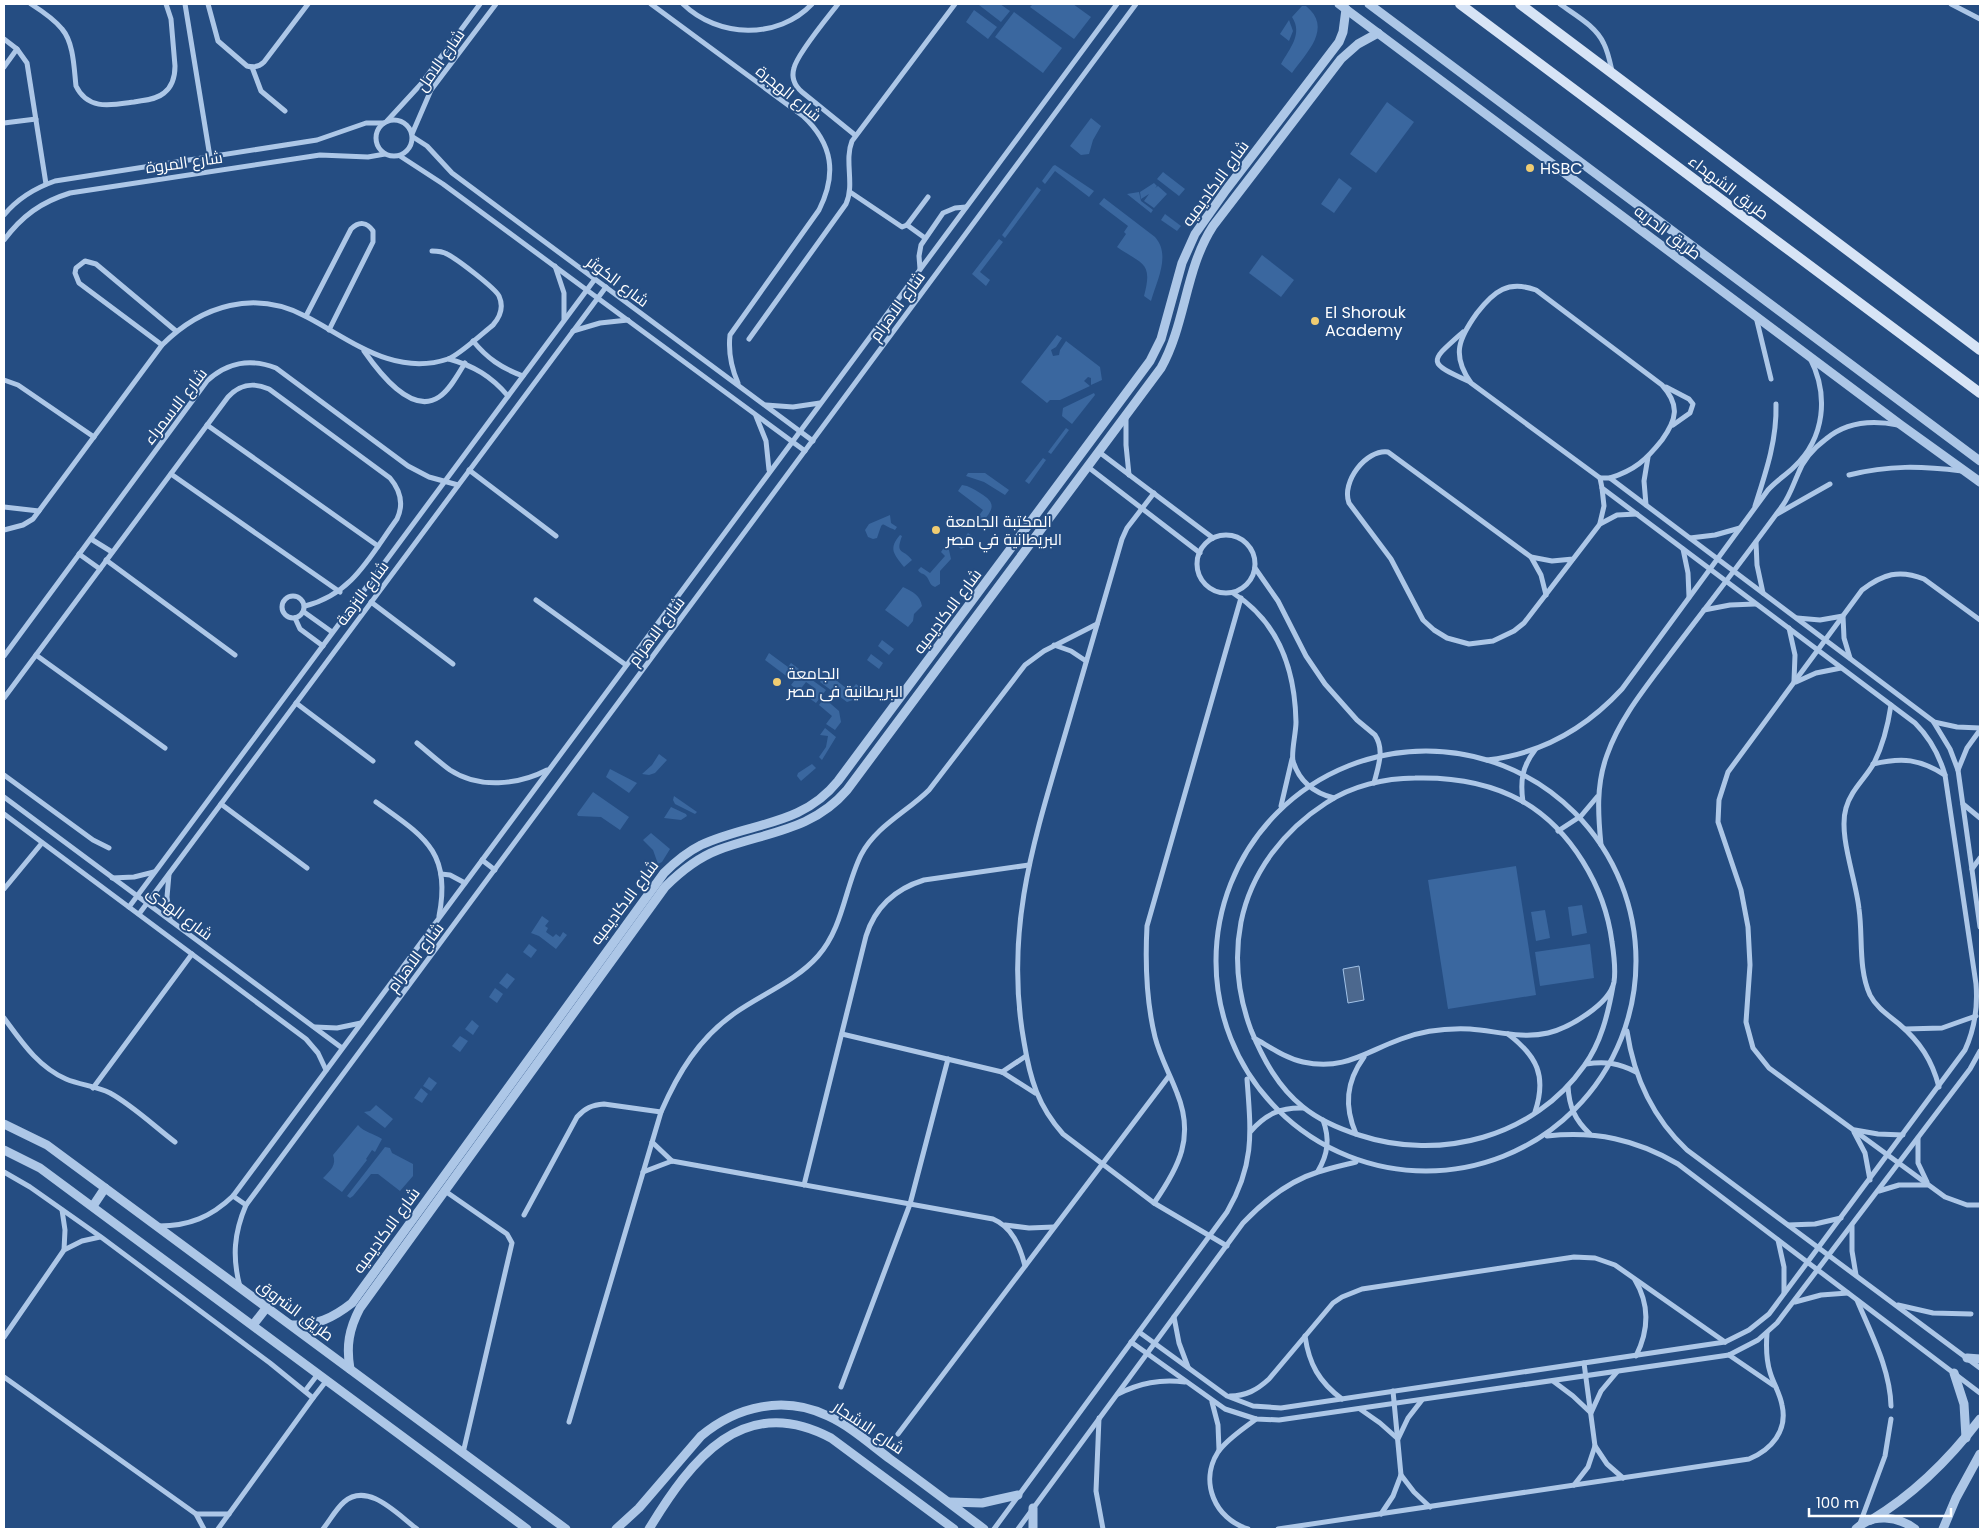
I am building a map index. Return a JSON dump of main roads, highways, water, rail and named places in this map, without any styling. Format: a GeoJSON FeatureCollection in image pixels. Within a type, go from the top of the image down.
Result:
{"type":"FeatureCollection","features":[{"type":"Feature","properties":{"kind":"main road","name":"طريق الشهداء"},"geometry":{"type":"LineString","coordinates":[[1460,4],[1980,393]]}},
{"type":"Feature","properties":{"kind":"main road","name":"طريق الشهداء"},"geometry":{"type":"LineString","coordinates":[[1520,4],[1980,350]]}},
{"type":"Feature","properties":{"kind":"place","name":"HSBC"},"geometry":{"type":"Point","coordinates":[1530,168]}},
{"type":"Feature","properties":{"kind":"place","name":"El Shorouk Academy"},"geometry":{"type":"Point","coordinates":[1315,321]}},
{"type":"Feature","properties":{"kind":"place","name":"المكتبة الجامعة البريطانية في مصر"},"geometry":{"type":"Point","coordinates":[936,530]}},
{"type":"Feature","properties":{"kind":"place","name":"الجامعة البريطانية فى مصر"},"geometry":{"type":"Point","coordinates":[777,682]}}]}
